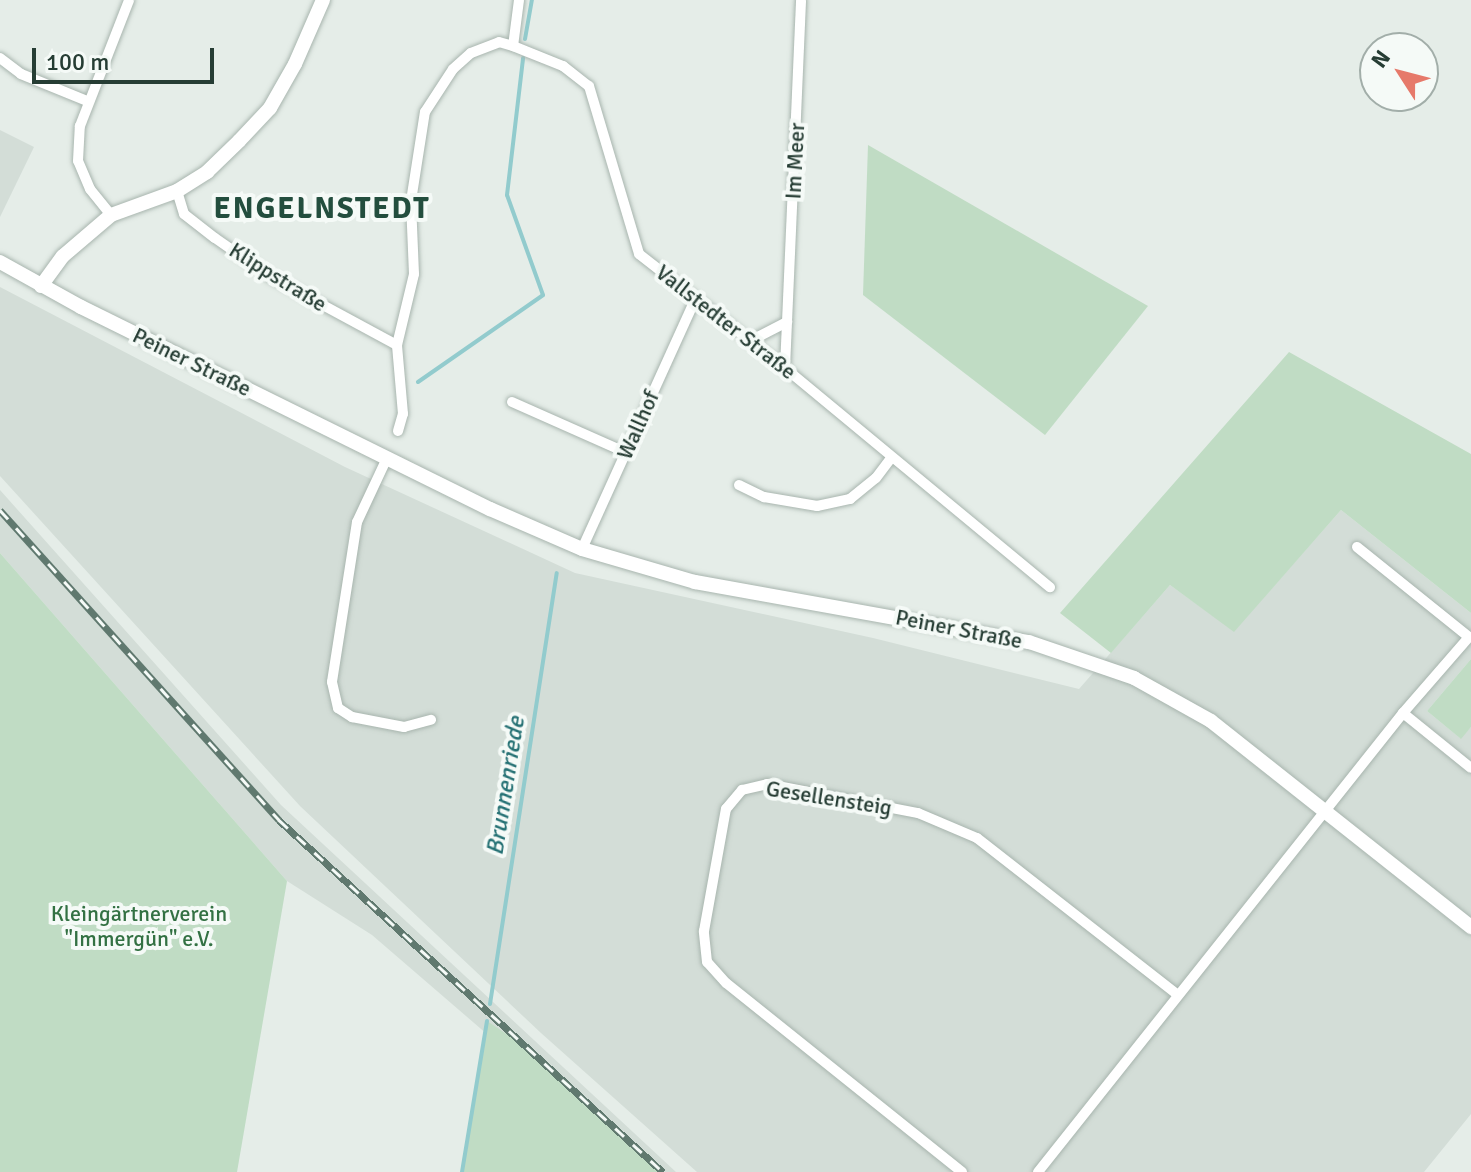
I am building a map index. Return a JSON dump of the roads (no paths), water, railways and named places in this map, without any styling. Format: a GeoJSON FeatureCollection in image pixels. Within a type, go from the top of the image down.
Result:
{"type":"FeatureCollection","features":[{"type":"Feature","properties":{"kind":"main road"},"geometry":{"type":"LineString","coordinates":[[41,286],[63,256],[111,215],[177,191],[207,172],[270,108],[295,64],[323,0]]}},
{"type":"Feature","properties":{"kind":"main road","name":"Peiner Straße"},"geometry":{"type":"LineString","coordinates":[[0,262],[41,286],[490,509],[582,549],[695,582],[955,627],[1068,653],[1134,678],[1211,721],[1471,927]]}},
{"type":"Feature","properties":{"kind":"street"},"geometry":{"type":"LineString","coordinates":[[111,215],[90,189],[78,161],[80,126],[87,101],[129,0]]}},
{"type":"Feature","properties":{"kind":"street"},"geometry":{"type":"LineString","coordinates":[[398,431],[403,414],[397,345],[414,274],[411,201],[425,112],[453,69],[471,53],[499,42],[513,46],[519,0]]}},
{"type":"Feature","properties":{"kind":"street","name":"Im Meer"},"geometry":{"type":"LineString","coordinates":[[785,368],[801,0]]}},
{"type":"Feature","properties":{"kind":"street","name":"Vallstedter Straße"},"geometry":{"type":"LineString","coordinates":[[513,46],[563,66],[589,86],[634,245],[695,300],[785,368],[1050,587]]}},
{"type":"Feature","properties":{"kind":"street"},"geometry":{"type":"LineString","coordinates":[[0,58],[21,74],[87,101]]}},
{"type":"Feature","properties":{"kind":"street","name":"Klippstraße"},"geometry":{"type":"LineString","coordinates":[[177,191],[184,214],[215,238],[271,277],[397,345]]}},
{"type":"Feature","properties":{"kind":"street","name":"Wallhof"},"geometry":{"type":"LineString","coordinates":[[582,549],[695,300]]}},
{"type":"Feature","properties":{"kind":"street"},"geometry":{"type":"LineString","coordinates":[[750,341],[787,322]]}},
{"type":"Feature","properties":{"kind":"street"},"geometry":{"type":"LineString","coordinates":[[512,402],[625,452]]}},
{"type":"Feature","properties":{"kind":"street"},"geometry":{"type":"LineString","coordinates":[[739,485],[764,497],[817,506],[850,499],[876,478],[892,457]]}},
{"type":"Feature","properties":{"kind":"street"},"geometry":{"type":"LineString","coordinates":[[387,458],[357,522],[332,682],[338,708],[352,717],[404,727],[431,720]]}},
{"type":"Feature","properties":{"kind":"street"},"geometry":{"type":"LineString","coordinates":[[1038,1172],[1403,713],[1469,637],[1357,547]]}},
{"type":"Feature","properties":{"kind":"street"},"geometry":{"type":"LineString","coordinates":[[1403,713],[1471,768]]}},
{"type":"Feature","properties":{"kind":"street","name":"Gesellensteig"},"geometry":{"type":"LineString","coordinates":[[962,1172],[726,983],[707,962],[704,931],[726,809],[742,790],[767,784],[918,813],[977,838],[1177,994]]}},
{"type":"Feature","properties":{"kind":"waterway","name":"Brunnenriede"},"geometry":{"type":"LineString","coordinates":[[525,39],[532,0]]}},
{"type":"Feature","properties":{"kind":"waterway","name":"Brunnenriede"},"geometry":{"type":"LineString","coordinates":[[418,382],[543,295],[507,195],[523,58]]}},
{"type":"Feature","properties":{"kind":"waterway","name":"Brunnenriede"},"geometry":{"type":"LineString","coordinates":[[490,1004],[557,573]]}},
{"type":"Feature","properties":{"kind":"waterway","name":"Brunnenriede"},"geometry":{"type":"LineString","coordinates":[[462,1172],[487,1021]]}},
{"type":"Feature","properties":{"kind":"railway"},"geometry":{"type":"LineString","coordinates":[[0,510],[279,820],[663,1172]]}},
{"type":"Feature","properties":{"kind":"district","name":"ENGELNSTEDT"},"geometry":{"type":"Point","coordinates":[322,209]}},
{"type":"Feature","properties":{"kind":"park label","name":"Kleingärtnerverein \"Immergün\" e.V."},"geometry":{"type":"Point","coordinates":[139,926]}}]}
